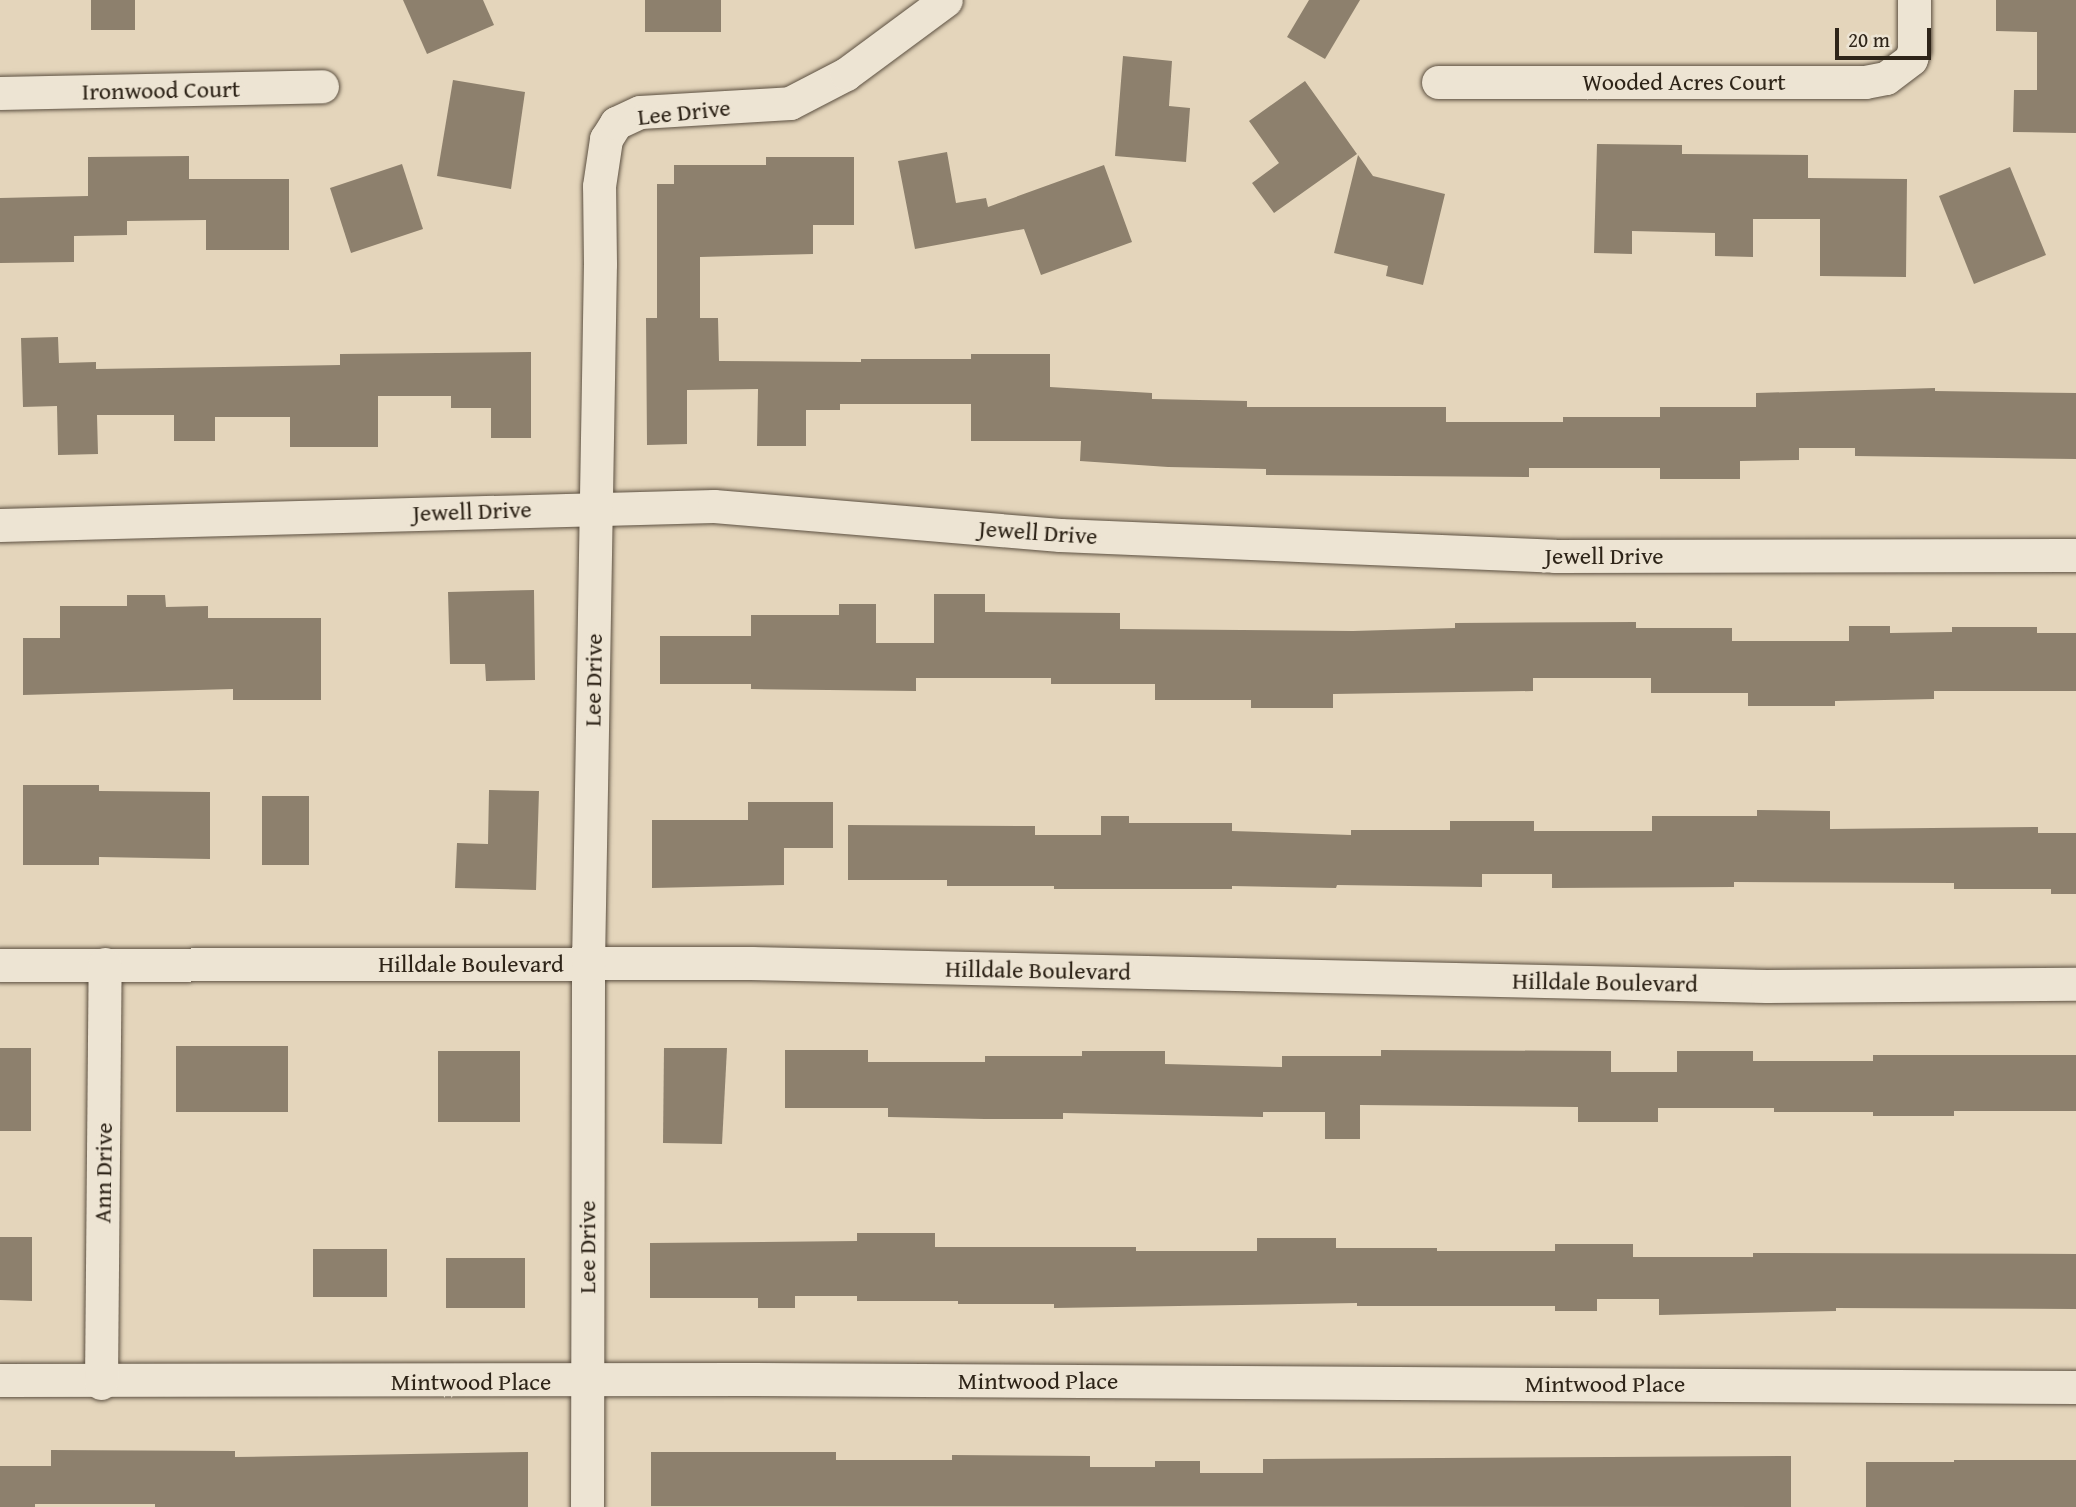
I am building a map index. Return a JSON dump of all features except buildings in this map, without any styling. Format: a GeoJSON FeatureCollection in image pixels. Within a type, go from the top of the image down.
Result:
{"type":"FeatureCollection","features":[{"type":"Feature","properties":{"kind":"street","name":"Lee Drive"},"geometry":{"type":"LineString","coordinates":[[587,1507],[588,964],[599,186],[606,139],[616,123],[640,112],[790,103],[846,74],[946,0]]}},
{"type":"Feature","properties":{"kind":"street","name":"Wooded Acres Court"},"geometry":{"type":"LineString","coordinates":[[1438,82],[1865,82],[1886,78],[1911,59],[1914,49],[1914,0]]}},
{"type":"Feature","properties":{"kind":"street","name":"Ironwood Court"},"geometry":{"type":"LineString","coordinates":[[0,93],[322,86]]}},
{"type":"Feature","properties":{"kind":"street","name":"Jewell Drive"},"geometry":{"type":"LineString","coordinates":[[0,525],[714,506],[1060,535],[1555,556],[2076,555]]}},
{"type":"Feature","properties":{"kind":"street","name":"Hilldale Boulevard"},"geometry":{"type":"LineString","coordinates":[[0,965],[751,963],[1767,986],[2076,984]]}},
{"type":"Feature","properties":{"kind":"street","name":"Ann Drive"},"geometry":{"type":"LineString","coordinates":[[101,1383],[105,964]]}},
{"type":"Feature","properties":{"kind":"street","name":"Mintwood Place"},"geometry":{"type":"LineString","coordinates":[[0,1381],[101,1383],[754,1379],[2076,1387]]}}]}
